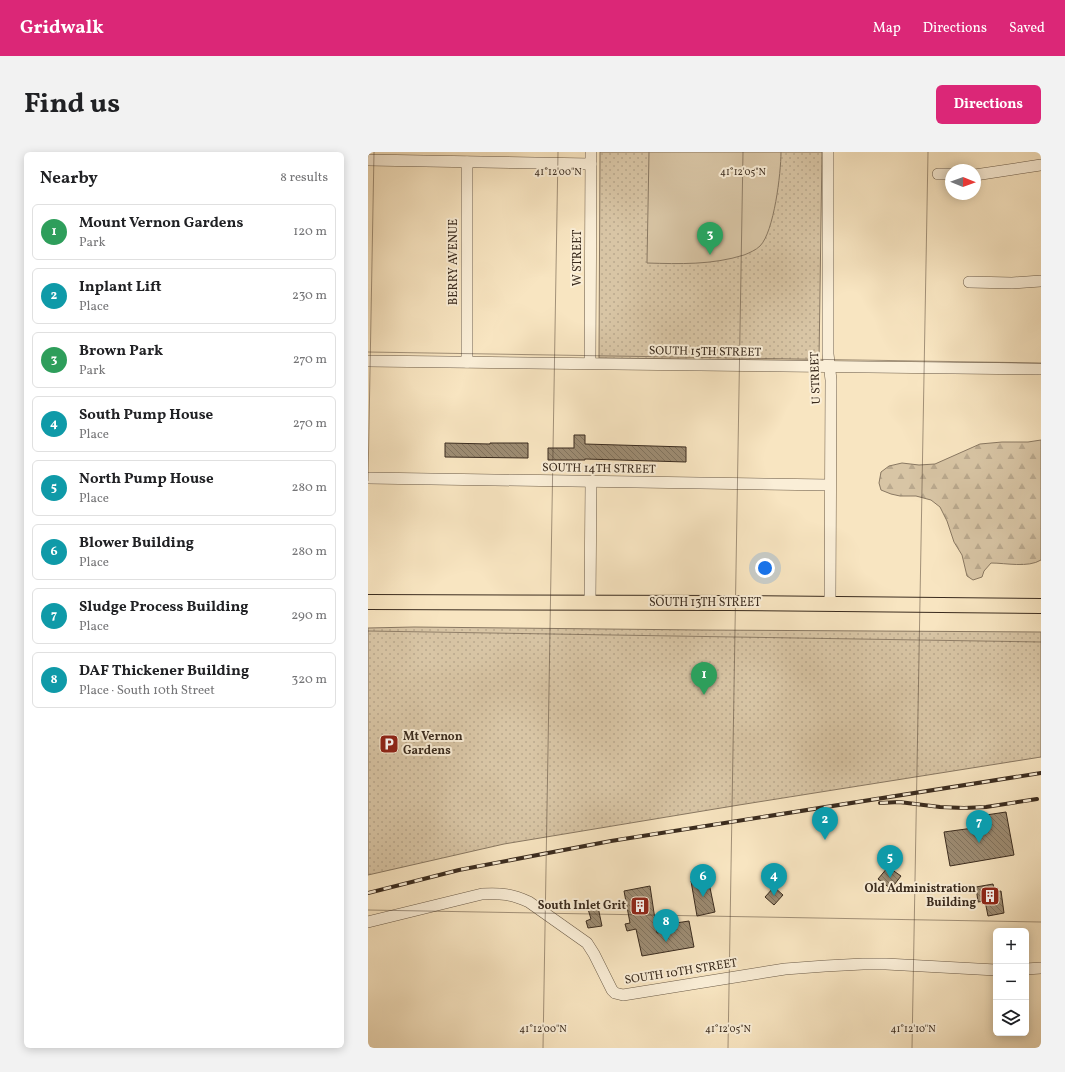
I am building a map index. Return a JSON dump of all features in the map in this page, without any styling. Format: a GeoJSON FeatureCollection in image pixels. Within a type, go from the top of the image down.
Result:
{"type":"FeatureCollection","features":[{"type":"Feature","properties":{"kind":"main road","name":"SOUTH 13TH STREET"},"geometry":{"type":"LineString","coordinates":[[368,602],[467,601],[1041,606]]}},
{"type":"Feature","properties":{"kind":"street","name":"W STREET"},"geometry":{"type":"LineString","coordinates":[[590,363],[591,152]]}},
{"type":"Feature","properties":{"kind":"street","name":"U STREET"},"geometry":{"type":"LineString","coordinates":[[828,152],[828,354],[831,380],[830,604]]}},
{"type":"Feature","properties":{"kind":"street"},"geometry":{"type":"LineString","coordinates":[[368,160],[591,164]]}},
{"type":"Feature","properties":{"kind":"street","name":"BERRY AVENUE"},"geometry":{"type":"LineString","coordinates":[[467,162],[467,362]]}},
{"type":"Feature","properties":{"kind":"street"},"geometry":{"type":"LineString","coordinates":[[981,174],[1041,165]]}},
{"type":"Feature","properties":{"kind":"street"},"geometry":{"type":"LineString","coordinates":[[938,174],[945,174]]}},
{"type":"Feature","properties":{"kind":"street"},"geometry":{"type":"LineString","coordinates":[[969,282],[1012,283],[1041,281]]}},
{"type":"Feature","properties":{"kind":"street","name":"SOUTH 15TH STREET"},"geometry":{"type":"LineString","coordinates":[[368,361],[1041,369]]}},
{"type":"Feature","properties":{"kind":"street","name":"SOUTH 14TH STREET"},"geometry":{"type":"LineString","coordinates":[[368,478],[830,485]]}},
{"type":"Feature","properties":{"kind":"street"},"geometry":{"type":"LineString","coordinates":[[590,603],[591,482]]}},
{"type":"Feature","properties":{"kind":"street","name":"SOUTH 10TH STREET"},"geometry":{"type":"LineString","coordinates":[[368,922],[482,894],[508,894],[529,902],[587,943],[612,990],[615,993],[623,995],[785,969],[825,966],[886,964],[993,970]]}},
{"type":"Feature","properties":{"kind":"street"},"geometry":{"type":"LineString","coordinates":[[1029,969],[1041,968]]}},
{"type":"Feature","properties":{"kind":"green space"},"geometry":{"type":"Polygon","coordinates":[[[600,152],[822,152],[819,361],[599,358],[600,152]]]}},
{"type":"Feature","properties":{"kind":"green space"},"geometry":{"type":"Polygon","coordinates":[[[649,152],[781,152],[780,174],[773,216],[765,239],[760,246],[744,255],[720,261],[684,264],[647,263],[649,152]]]}},
{"type":"Feature","properties":{"kind":"green space"},"geometry":{"type":"Polygon","coordinates":[[[1041,440],[1041,560],[1030,564],[991,563],[984,571],[982,577],[973,580],[967,576],[962,555],[954,542],[947,521],[940,507],[931,500],[916,496],[900,496],[881,490],[879,483],[881,472],[889,466],[902,463],[919,465],[935,464],[980,444],[1041,440]]]}},
{"type":"Feature","properties":{"kind":"green space"},"geometry":{"type":"Polygon","coordinates":[[[414,627],[1041,632],[1041,757],[504,844],[368,875],[368,628],[414,627]]]}},
{"type":"Feature","properties":{"kind":"building"},"geometry":{"type":"Polygon","coordinates":[[[574,435],[585,435],[585,444],[686,447],[686,462],[585,459],[548,460],[548,448],[574,448],[574,435]]]}},
{"type":"Feature","properties":{"kind":"building"},"geometry":{"type":"Polygon","coordinates":[[[445,443],[528,443],[528,458],[445,457],[445,443]]]}},
{"type":"Feature","properties":{"kind":"building"},"geometry":{"type":"Polygon","coordinates":[[[1006,812],[1014,855],[950,866],[944,832],[988,826],[986,815],[1006,812]]]}},
{"type":"Feature","properties":{"kind":"building"},"geometry":{"type":"Polygon","coordinates":[[[888,867],[901,876],[891,889],[878,879],[888,867]]]}},
{"type":"Feature","properties":{"kind":"building"},"geometry":{"type":"Polygon","coordinates":[[[708,878],[715,912],[697,916],[691,881],[708,878]]]}},
{"type":"Feature","properties":{"kind":"building","name":"Old Administration Building"},"geometry":{"type":"Polygon","coordinates":[[[993,884],[995,892],[1001,891],[1004,913],[988,916],[985,901],[978,902],[976,887],[993,884]]]}},
{"type":"Feature","properties":{"kind":"building"},"geometry":{"type":"Polygon","coordinates":[[[650,886],[657,933],[676,930],[676,923],[689,921],[694,947],[642,956],[636,929],[627,931],[625,924],[630,923],[624,891],[650,886]]]}},
{"type":"Feature","properties":{"kind":"building"},"geometry":{"type":"Polygon","coordinates":[[[774,887],[783,895],[774,905],[765,897],[774,887]]]}},
{"type":"Feature","properties":{"kind":"building"},"geometry":{"type":"Polygon","coordinates":[[[598,907],[602,926],[588,928],[586,921],[591,919],[588,909],[598,907]]]}},
{"type":"Feature","properties":{"kind":"railway"},"geometry":{"type":"LineString","coordinates":[[368,893],[459,870],[611,841],[1041,773]]}},
{"type":"Feature","properties":{"kind":"railway"},"geometry":{"type":"LineString","coordinates":[[880,803],[899,802],[940,807],[964,808],[986,807],[1037,799]]}},
{"type":"Feature","properties":{"kind":"place","name":"Brown Park"},"geometry":{"type":"Point","coordinates":[710,255]}},
{"type":"Feature","properties":{"kind":"place","name":"Mount Vernon Gardens"},"geometry":{"type":"Point","coordinates":[704,695]}},
{"type":"Feature","properties":{"kind":"place","name":"Mt Vernon Gardens"},"geometry":{"type":"Point","coordinates":[389,744]}},
{"type":"Feature","properties":{"kind":"place","name":"Inplant Lift"},"geometry":{"type":"Point","coordinates":[825,840]}},
{"type":"Feature","properties":{"kind":"place","name":"Sludge Process Building"},"geometry":{"type":"Point","coordinates":[979,843]}},
{"type":"Feature","properties":{"kind":"place","name":"North Pump House"},"geometry":{"type":"Point","coordinates":[890,878]}},
{"type":"Feature","properties":{"kind":"place","name":"South Pump House"},"geometry":{"type":"Point","coordinates":[774,896]}},
{"type":"Feature","properties":{"kind":"place","name":"Old Administration Building"},"geometry":{"type":"Point","coordinates":[990,896]}},
{"type":"Feature","properties":{"kind":"place","name":"Blower Building"},"geometry":{"type":"Point","coordinates":[703,897]}},
{"type":"Feature","properties":{"kind":"place","name":"South Inlet Grit"},"geometry":{"type":"Point","coordinates":[640,906]}},
{"type":"Feature","properties":{"kind":"place","name":"DAF Thickener Building"},"geometry":{"type":"Point","coordinates":[666,942]}}]}
